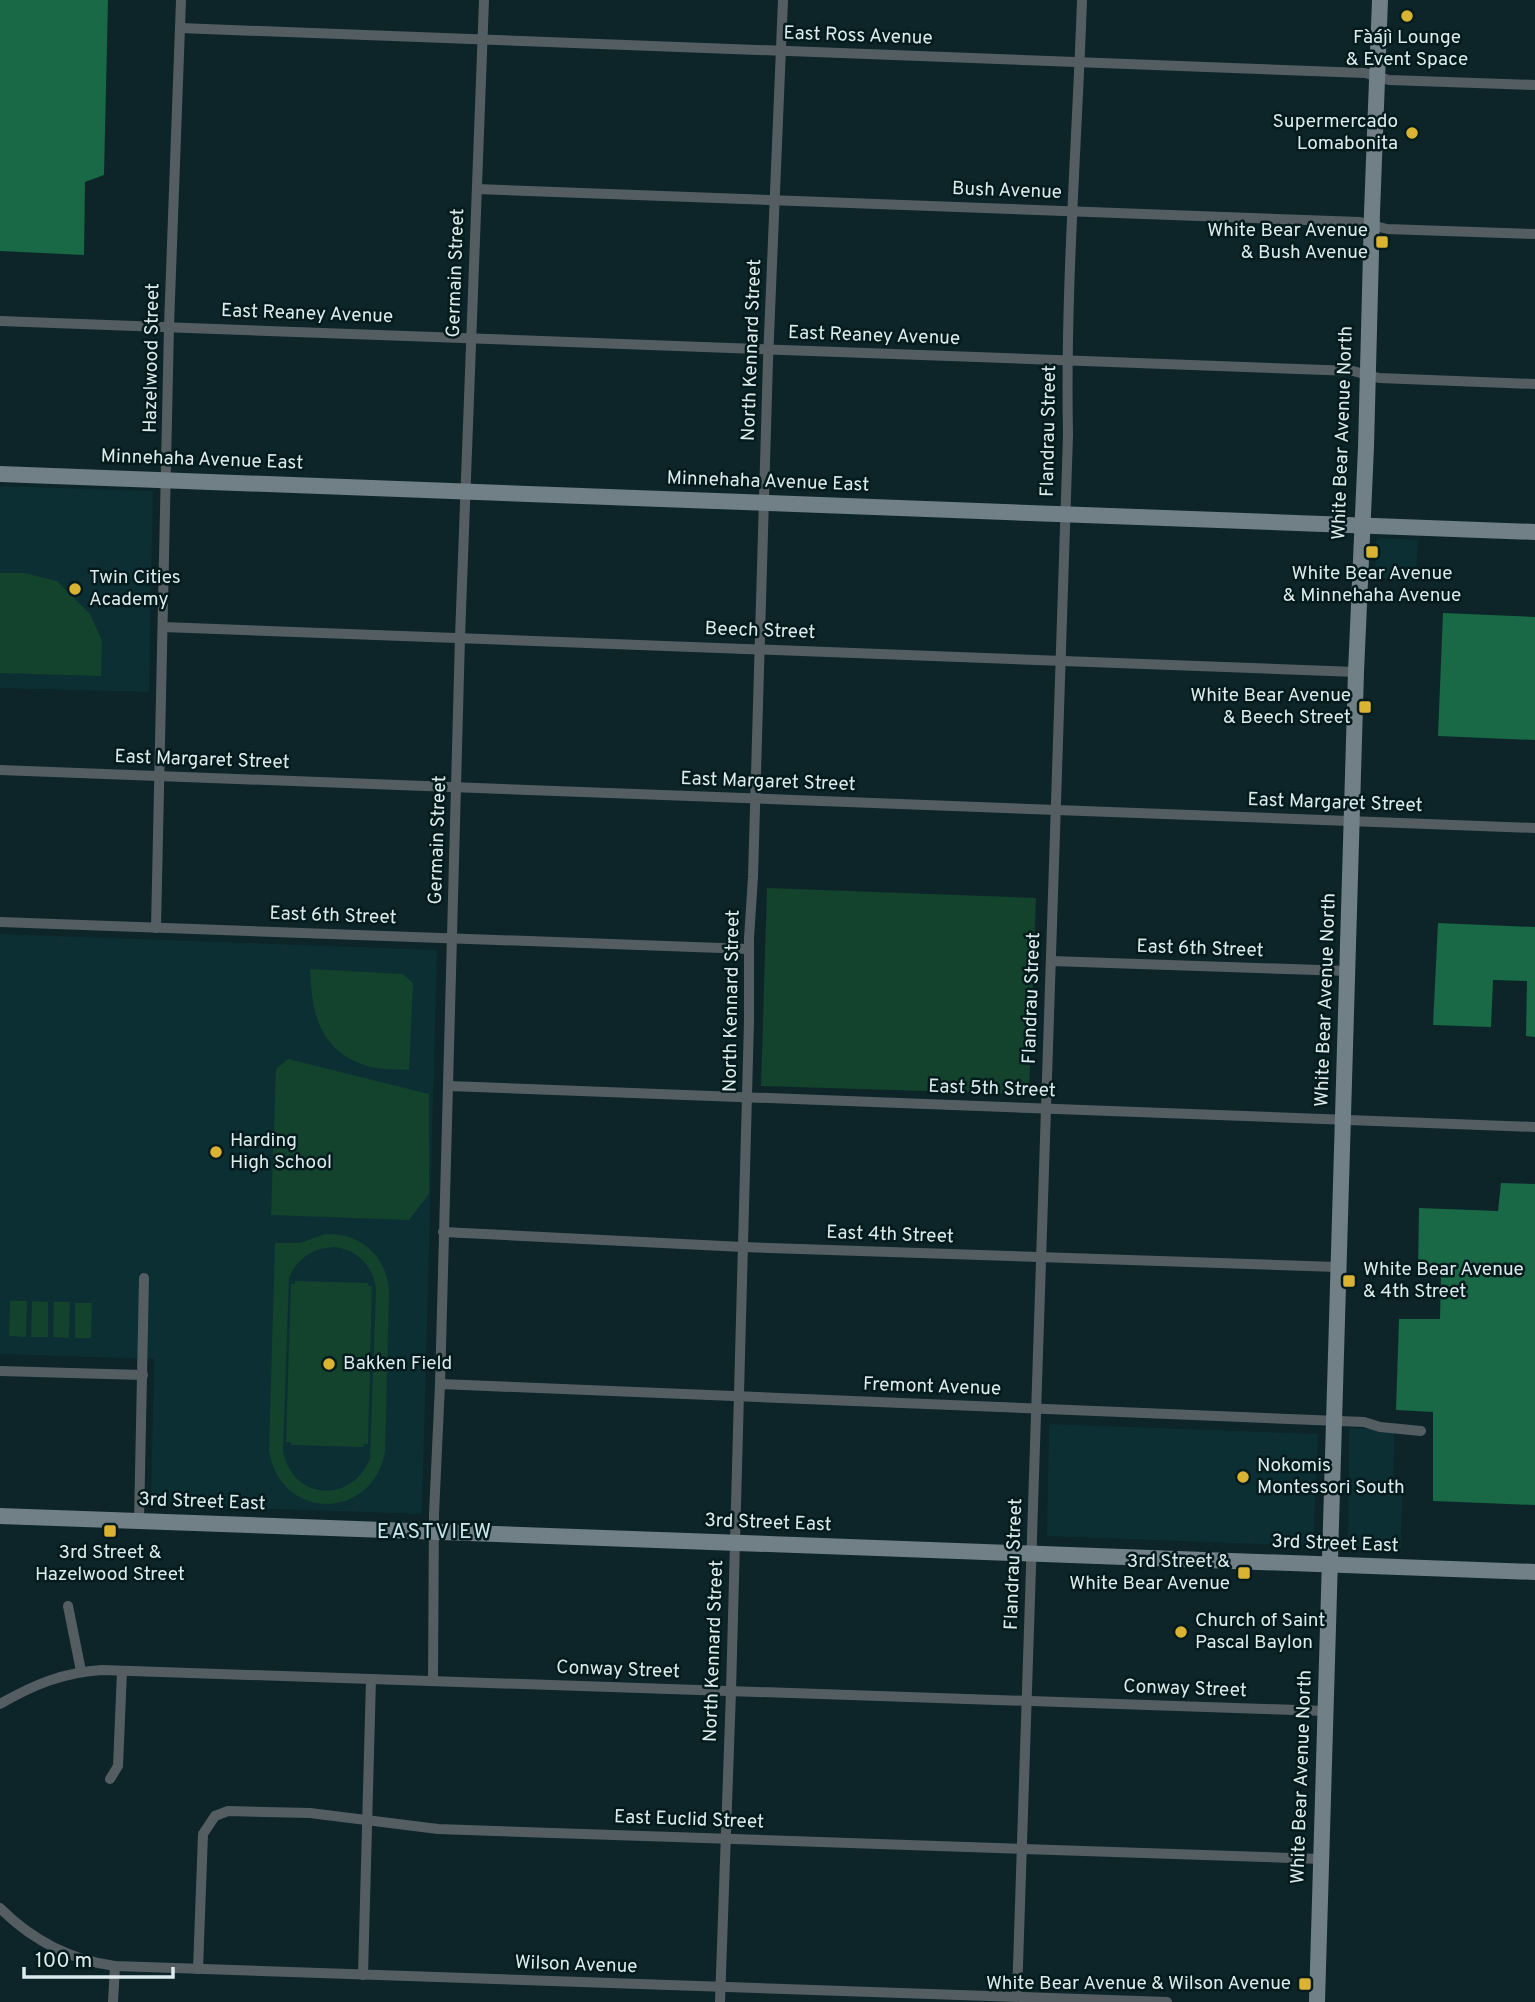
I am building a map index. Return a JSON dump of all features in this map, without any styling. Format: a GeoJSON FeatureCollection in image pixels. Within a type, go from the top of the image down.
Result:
{"type":"FeatureCollection","features":[{"type":"Feature","properties":{"kind":"main road","name":"White Bear Avenue North"},"geometry":{"type":"LineString","coordinates":[[1317,2002],[1337,1267],[1380,0]]}},
{"type":"Feature","properties":{"kind":"main road","name":"Minnehaha Avenue East"},"geometry":{"type":"LineString","coordinates":[[0,474],[1535,532]]}},
{"type":"Feature","properties":{"kind":"main road","name":"3rd Street East"},"geometry":{"type":"LineString","coordinates":[[0,1516],[1535,1572]]}},
{"type":"Feature","properties":{"kind":"street","name":"Hazelwood Street"},"geometry":{"type":"LineString","coordinates":[[156,928],[169,326],[181,0]]}},
{"type":"Feature","properties":{"kind":"street","name":"Germain Street"},"geometry":{"type":"LineString","coordinates":[[433,1680],[460,637],[484,0]]}},
{"type":"Feature","properties":{"kind":"street","name":"North Kennard Street"},"geometry":{"type":"LineString","coordinates":[[720,2002],[764,503],[783,0]]}},
{"type":"Feature","properties":{"kind":"street","name":"Flandrau Street"},"geometry":{"type":"LineString","coordinates":[[1017,1996],[1056,811],[1067,360],[1082,0]]}},
{"type":"Feature","properties":{"kind":"street","name":"East Ross Avenue"},"geometry":{"type":"LineString","coordinates":[[180,28],[1366,73],[1389,80],[1535,85]]}},
{"type":"Feature","properties":{"kind":"street","name":"Bush Avenue"},"geometry":{"type":"LineString","coordinates":[[477,189],[1360,222],[1387,229],[1535,234]]}},
{"type":"Feature","properties":{"kind":"street","name":"East Reaney Avenue"},"geometry":{"type":"LineString","coordinates":[[0,321],[1353,371],[1381,378],[1535,384]]}},
{"type":"Feature","properties":{"kind":"street","name":"Beech Street"},"geometry":{"type":"LineString","coordinates":[[163,627],[1356,672]]}},
{"type":"Feature","properties":{"kind":"street","name":"East Margaret Street"},"geometry":{"type":"LineString","coordinates":[[0,771],[1535,828]]}},
{"type":"Feature","properties":{"kind":"street","name":"East 6th Street"},"geometry":{"type":"LineString","coordinates":[[0,922],[750,950]]}},
{"type":"Feature","properties":{"kind":"street","name":"East 6th Street"},"geometry":{"type":"LineString","coordinates":[[1051,961],[1348,971]]}},
{"type":"Feature","properties":{"kind":"street","name":"East 5th Street"},"geometry":{"type":"LineString","coordinates":[[448,1086],[1535,1127]]}},
{"type":"Feature","properties":{"kind":"street","name":"East 4th Street"},"geometry":{"type":"LineString","coordinates":[[443,1233],[743,1247],[1337,1267]]}},
{"type":"Feature","properties":{"kind":"street"},"geometry":{"type":"LineString","coordinates":[[139,1521],[144,1278]]}},
{"type":"Feature","properties":{"kind":"street"},"geometry":{"type":"LineString","coordinates":[[0,1371],[143,1375]]}},
{"type":"Feature","properties":{"kind":"street","name":"Fremont Avenue"},"geometry":{"type":"LineString","coordinates":[[440,1384],[1364,1422],[1380,1427],[1421,1431]]}},
{"type":"Feature","properties":{"kind":"street"},"geometry":{"type":"LineString","coordinates":[[68,1606],[81,1671]]}},
{"type":"Feature","properties":{"kind":"street","name":"Conway Street"},"geometry":{"type":"LineString","coordinates":[[0,1704],[42,1681],[81,1671],[122,1671],[1326,1711]]}},
{"type":"Feature","properties":{"kind":"street"},"geometry":{"type":"LineString","coordinates":[[110,1779],[118,1766],[122,1671]]}},
{"type":"Feature","properties":{"kind":"street"},"geometry":{"type":"LineString","coordinates":[[363,1975],[365,1820],[371,1679]]}},
{"type":"Feature","properties":{"kind":"street","name":"East Euclid Street"},"geometry":{"type":"LineString","coordinates":[[198,1969],[203,1834],[215,1816],[235,1811],[310,1813],[438,1829],[1321,1859]]}},
{"type":"Feature","properties":{"kind":"street","name":"Wilson Avenue"},"geometry":{"type":"LineString","coordinates":[[0,1908],[28,1933],[46,1944],[88,1961],[114,1966],[1167,2002]]}},
{"type":"Feature","properties":{"kind":"street"},"geometry":{"type":"LineString","coordinates":[[113,2002],[114,1966]]}},
{"type":"Feature","properties":{"kind":"shaded area","name":"Twin Cities Academy"},"geometry":{"type":"Polygon","coordinates":[[[0,486],[153,491],[149,692],[0,688],[0,486]]]}},
{"type":"Feature","properties":{"kind":"shaded area"},"geometry":{"type":"Polygon","coordinates":[[[1380,538],[1418,540],[1416,580],[1375,578],[1376,541],[1380,538]]]}},
{"type":"Feature","properties":{"kind":"shaded area","name":"Harding High School"},"geometry":{"type":"Polygon","coordinates":[[[0,934],[437,950],[422,1514],[155,1505],[151,1499],[154,1359],[0,1354],[0,934]]]}},
{"type":"Feature","properties":{"kind":"shaded area"},"geometry":{"type":"Polygon","coordinates":[[[1049,1424],[1318,1434],[1313,1546],[1047,1536],[1049,1424]]]}},
{"type":"Feature","properties":{"kind":"shaded area"},"geometry":{"type":"Polygon","coordinates":[[[1349,1428],[1394,1430],[1393,1491],[1402,1492],[1401,1548],[1348,1546],[1349,1428]]]}},
{"type":"Feature","properties":{"kind":"green space"},"geometry":{"type":"Polygon","coordinates":[[[0,0],[108,0],[104,175],[85,182],[84,255],[0,251],[0,0]]]}},
{"type":"Feature","properties":{"kind":"green space"},"geometry":{"type":"Polygon","coordinates":[[[0,573],[24,573],[57,581],[90,614],[102,641],[101,676],[0,673],[0,573]]]}},
{"type":"Feature","properties":{"kind":"green space"},"geometry":{"type":"Polygon","coordinates":[[[1443,613],[1535,617],[1535,740],[1438,736],[1443,613]]]}},
{"type":"Feature","properties":{"kind":"green space"},"geometry":{"type":"Polygon","coordinates":[[[767,888],[1036,898],[1029,1094],[761,1086],[767,888]]]}},
{"type":"Feature","properties":{"kind":"green space"},"geometry":{"type":"Polygon","coordinates":[[[1438,923],[1535,927],[1535,1037],[1526,1036],[1527,981],[1493,980],[1491,1027],[1433,1025],[1438,923]]]}},
{"type":"Feature","properties":{"kind":"green space"},"geometry":{"type":"Polygon","coordinates":[[[310,969],[403,974],[413,983],[409,1070],[371,1067],[354,1061],[330,1042],[317,1017],[310,969]]]}},
{"type":"Feature","properties":{"kind":"green space"},"geometry":{"type":"Polygon","coordinates":[[[288,1059],[429,1094],[429,1194],[409,1220],[271,1215],[276,1069],[288,1059]]]}},
{"type":"Feature","properties":{"kind":"green space"},"geometry":{"type":"Polygon","coordinates":[[[1501,1183],[1535,1184],[1535,1505],[1433,1501],[1433,1412],[1396,1410],[1399,1319],[1440,1319],[1441,1275],[1418,1274],[1419,1208],[1498,1211],[1501,1183]]]}},
{"type":"Feature","properties":{"kind":"green space"},"geometry":{"type":"Polygon","coordinates":[[[325,1234],[338,1234],[360,1242],[377,1257],[383,1267],[389,1291],[385,1452],[377,1475],[363,1491],[345,1501],[326,1504],[307,1500],[290,1490],[276,1473],[269,1450],[275,1243],[300,1243],[325,1234]],[[335,1247],[314,1251],[297,1264],[289,1277],[283,1450],[288,1467],[297,1479],[309,1487],[322,1490],[336,1490],[350,1484],[361,1474],[370,1459],[375,1282],[363,1261],[335,1247]]]}},
{"type":"Feature","properties":{"kind":"green space","name":"Bakken Field"},"geometry":{"type":"Polygon","coordinates":[[[295,1281],[368,1283],[368,1286],[372,1286],[368,1444],[363,1447],[291,1445],[291,1442],[286,1442],[291,1284],[295,1284],[295,1281]]]}},
{"type":"Feature","properties":{"kind":"green space"},"geometry":{"type":"Polygon","coordinates":[[[10,1301],[27,1301],[26,1337],[9,1336],[10,1301]]]}},
{"type":"Feature","properties":{"kind":"green space"},"geometry":{"type":"Polygon","coordinates":[[[32,1301],[48,1302],[48,1337],[31,1337],[32,1301]]]}},
{"type":"Feature","properties":{"kind":"green space"},"geometry":{"type":"Polygon","coordinates":[[[54,1302],[70,1302],[69,1338],[53,1337],[54,1302]]]}},
{"type":"Feature","properties":{"kind":"green space"},"geometry":{"type":"Polygon","coordinates":[[[75,1303],[92,1303],[91,1338],[75,1338],[75,1303]]]}},
{"type":"Feature","properties":{"kind":"place","name":"Fàájì Lounge & Event Space"},"geometry":{"type":"Point","coordinates":[1407,16]}},
{"type":"Feature","properties":{"kind":"place","name":"Supermercado Lomabonita"},"geometry":{"type":"Point","coordinates":[1412,133]}},
{"type":"Feature","properties":{"kind":"place","name":"White Bear Avenue & Bush Avenue"},"geometry":{"type":"Point","coordinates":[1382,242]}},
{"type":"Feature","properties":{"kind":"place","name":"White Bear Avenue & Minnehaha Avenue"},"geometry":{"type":"Point","coordinates":[1372,552]}},
{"type":"Feature","properties":{"kind":"place","name":"Twin Cities Academy"},"geometry":{"type":"Point","coordinates":[75,589]}},
{"type":"Feature","properties":{"kind":"place","name":"White Bear Avenue & Beech Street"},"geometry":{"type":"Point","coordinates":[1365,707]}},
{"type":"Feature","properties":{"kind":"place","name":"Harding High School"},"geometry":{"type":"Point","coordinates":[216,1152]}},
{"type":"Feature","properties":{"kind":"place","name":"White Bear Avenue & 4th Street"},"geometry":{"type":"Point","coordinates":[1349,1281]}},
{"type":"Feature","properties":{"kind":"place","name":"Bakken Field"},"geometry":{"type":"Point","coordinates":[329,1364]}},
{"type":"Feature","properties":{"kind":"place","name":"Nokomis Montessori South"},"geometry":{"type":"Point","coordinates":[1243,1477]}},
{"type":"Feature","properties":{"kind":"place","name":"3rd Street & Hazelwood Street"},"geometry":{"type":"Point","coordinates":[110,1531]}},
{"type":"Feature","properties":{"kind":"place","name":"3rd Street & White Bear Avenue"},"geometry":{"type":"Point","coordinates":[1244,1573]}},
{"type":"Feature","properties":{"kind":"place","name":"Church of Saint Pascal Baylon"},"geometry":{"type":"Point","coordinates":[1181,1632]}},
{"type":"Feature","properties":{"kind":"place","name":"White Bear Avenue & Wilson Avenue"},"geometry":{"type":"Point","coordinates":[1305,1984]}},
{"type":"Feature","properties":{"kind":"district","name":"EASTVIEW"},"geometry":{"type":"Point","coordinates":[435,1532]}}]}
